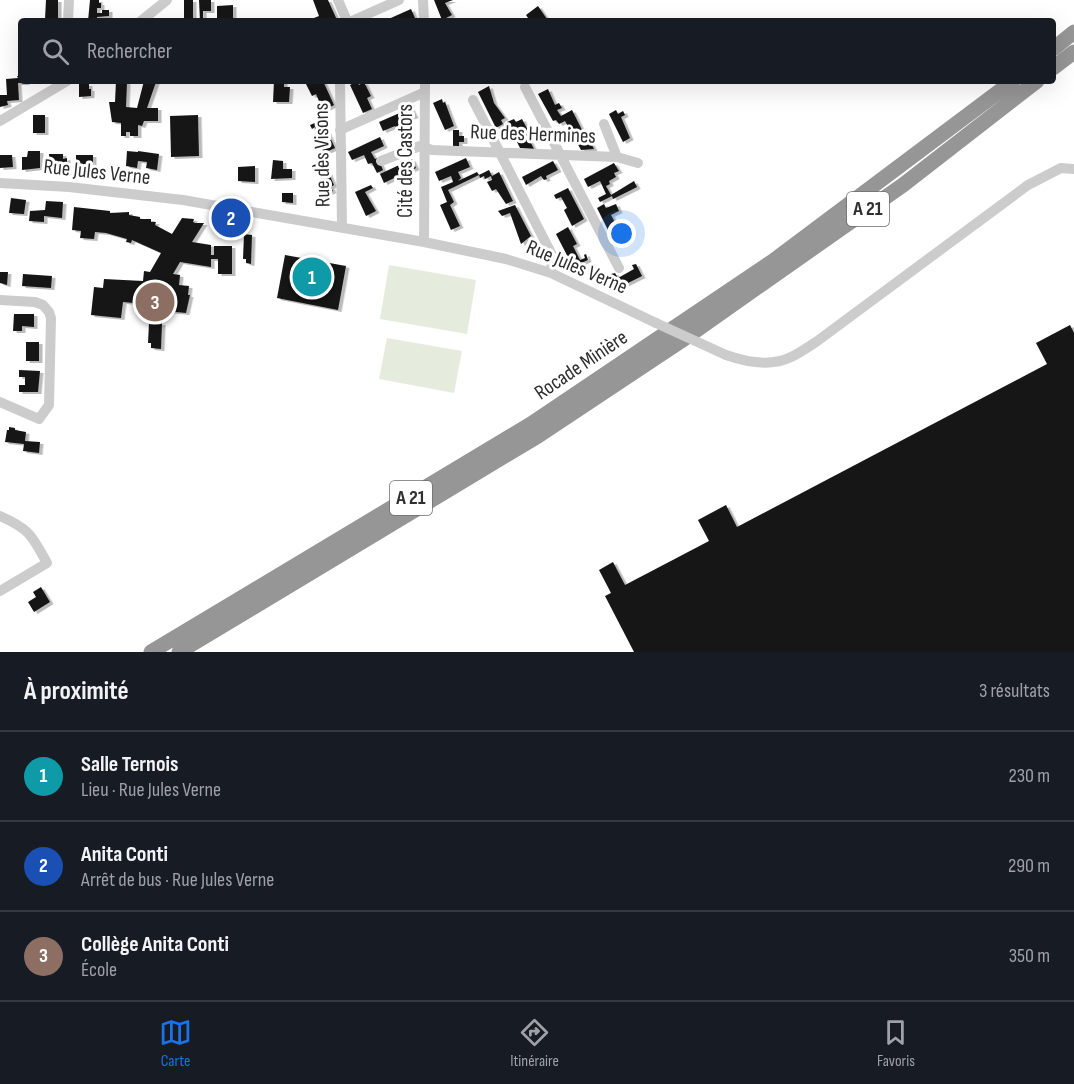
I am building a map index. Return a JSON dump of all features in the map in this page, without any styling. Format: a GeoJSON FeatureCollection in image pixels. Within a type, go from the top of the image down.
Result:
{"type":"FeatureCollection","features":[{"type":"Feature","properties":{"kind":"highway"},"geometry":{"type":"LineString","coordinates":[[1056,47],[1074,32]]}},
{"type":"Feature","properties":{"kind":"highway"},"geometry":{"type":"LineString","coordinates":[[1056,66],[1074,52]]}},
{"type":"Feature","properties":{"kind":"highway","name":"Rocade Minière"},"geometry":{"type":"LineString","coordinates":[[151,652],[531,424],[773,261],[1009,84]]}},
{"type":"Feature","properties":{"kind":"highway","name":"Rocade Minière"},"geometry":{"type":"LineString","coordinates":[[179,652],[538,436],[681,340],[903,185],[1033,84]]}},
{"type":"Feature","properties":{"kind":"street"},"geometry":{"type":"LineString","coordinates":[[68,18],[69,0]]}},
{"type":"Feature","properties":{"kind":"street"},"geometry":{"type":"LineString","coordinates":[[145,18],[167,0]]}},
{"type":"Feature","properties":{"kind":"street"},"geometry":{"type":"LineString","coordinates":[[338,0],[347,18]]}},
{"type":"Feature","properties":{"kind":"street"},"geometry":{"type":"LineString","coordinates":[[355,18],[383,3],[399,0]]}},
{"type":"Feature","properties":{"kind":"street"},"geometry":{"type":"LineString","coordinates":[[423,0],[424,18]]}},
{"type":"Feature","properties":{"kind":"street"},"geometry":{"type":"LineString","coordinates":[[0,121],[62,84]]}},
{"type":"Feature","properties":{"kind":"street","name":"Rue des Visons"},"geometry":{"type":"LineString","coordinates":[[340,84],[342,228]]}},
{"type":"Feature","properties":{"kind":"street"},"geometry":{"type":"LineString","coordinates":[[340,130],[425,86]]}},
{"type":"Feature","properties":{"kind":"street","name":"Cité des Castors"},"geometry":{"type":"LineString","coordinates":[[424,242],[425,86]]}},
{"type":"Feature","properties":{"kind":"street"},"geometry":{"type":"LineString","coordinates":[[525,87],[619,268]]}},
{"type":"Feature","properties":{"kind":"street"},"geometry":{"type":"LineString","coordinates":[[472,100],[552,255],[551,273]]}},
{"type":"Feature","properties":{"kind":"street"},"geometry":{"type":"LineString","coordinates":[[604,124],[617,157]]}},
{"type":"Feature","properties":{"kind":"street","name":"Rue des Hermines"},"geometry":{"type":"LineString","coordinates":[[381,161],[420,146],[432,150],[617,157],[638,163]]}},
{"type":"Feature","properties":{"kind":"street","name":"Rue Jules Verne"},"geometry":{"type":"LineString","coordinates":[[0,183],[183,200],[424,242],[506,259],[551,273],[726,355],[754,362],[771,362],[791,358],[816,342],[1028,185],[1061,168],[1074,169]]}},
{"type":"Feature","properties":{"kind":"street"},"geometry":{"type":"LineString","coordinates":[[0,300],[35,302],[43,305],[51,318],[49,405],[39,419],[0,402]]}},
{"type":"Feature","properties":{"kind":"street"},"geometry":{"type":"LineString","coordinates":[[0,516],[19,524],[30,533],[47,563],[0,591]]}},
{"type":"Feature","properties":{"kind":"green space"},"geometry":{"type":"Polygon","coordinates":[[[389,265],[476,280],[467,334],[380,319],[389,265]]]}},
{"type":"Feature","properties":{"kind":"green space"},"geometry":{"type":"Polygon","coordinates":[[[387,338],[462,351],[454,393],[379,379],[387,338]]]}},
{"type":"Feature","properties":{"kind":"building"},"geometry":{"type":"Polygon","coordinates":[[[46,0],[58,0],[58,18],[45,18],[46,0]]]}},
{"type":"Feature","properties":{"kind":"building"},"geometry":{"type":"Polygon","coordinates":[[[90,0],[99,0],[101,3],[101,8],[97,8],[97,13],[109,10],[109,16],[88,18],[90,0]]]}},
{"type":"Feature","properties":{"kind":"building"},"geometry":{"type":"Polygon","coordinates":[[[184,0],[193,0],[193,18],[184,18],[184,0]]]}},
{"type":"Feature","properties":{"kind":"building"},"geometry":{"type":"Polygon","coordinates":[[[199,0],[211,0],[211,11],[203,11],[203,18],[200,18],[199,0]]]}},
{"type":"Feature","properties":{"kind":"building"},"geometry":{"type":"Polygon","coordinates":[[[313,0],[328,0],[336,18],[314,18],[319,16],[313,0]]]}},
{"type":"Feature","properties":{"kind":"building"},"geometry":{"type":"Polygon","coordinates":[[[434,0],[453,0],[445,3],[452,15],[441,18],[434,0]]]}},
{"type":"Feature","properties":{"kind":"building"},"geometry":{"type":"Polygon","coordinates":[[[233,5],[233,18],[217,18],[217,6],[233,5]]]}},
{"type":"Feature","properties":{"kind":"building"},"geometry":{"type":"Polygon","coordinates":[[[538,6],[546,18],[528,18],[526,15],[538,6]]]}},
{"type":"Feature","properties":{"kind":"building"},"geometry":{"type":"Polygon","coordinates":[[[411,9],[415,18],[391,18],[411,9]]]}},
{"type":"Feature","properties":{"kind":"building"},"geometry":{"type":"Polygon","coordinates":[[[18,78],[19,100],[7,101],[8,105],[0,107],[0,95],[7,95],[6,79],[18,78]]]}},
{"type":"Feature","properties":{"kind":"building"},"geometry":{"type":"Polygon","coordinates":[[[79,84],[89,84],[91,96],[79,97],[79,84]]]}},
{"type":"Feature","properties":{"kind":"building"},"geometry":{"type":"Polygon","coordinates":[[[116,84],[127,84],[126,107],[137,108],[143,84],[155,84],[147,108],[158,108],[158,121],[144,121],[142,126],[138,125],[138,136],[130,136],[130,132],[126,132],[126,136],[121,136],[121,123],[112,122],[109,102],[115,102],[116,84]]]}},
{"type":"Feature","properties":{"kind":"building"},"geometry":{"type":"Polygon","coordinates":[[[274,84],[284,84],[284,87],[290,87],[289,102],[273,102],[274,84]]]}},
{"type":"Feature","properties":{"kind":"building"},"geometry":{"type":"Polygon","coordinates":[[[306,84],[324,84],[334,105],[321,114],[319,107],[321,106],[316,94],[312,96],[306,84]]]}},
{"type":"Feature","properties":{"kind":"building"},"geometry":{"type":"Polygon","coordinates":[[[365,84],[371,96],[367,98],[372,109],[363,113],[350,85],[365,84]]]}},
{"type":"Feature","properties":{"kind":"building"},"geometry":{"type":"Polygon","coordinates":[[[489,86],[494,103],[505,118],[501,120],[503,124],[496,128],[478,92],[489,86]]]}},
{"type":"Feature","properties":{"kind":"building"},"geometry":{"type":"Polygon","coordinates":[[[548,89],[555,105],[559,103],[562,108],[557,110],[561,116],[572,110],[594,149],[581,150],[565,121],[559,124],[556,120],[553,121],[538,94],[548,89]]]}},
{"type":"Feature","properties":{"kind":"building"},"geometry":{"type":"Polygon","coordinates":[[[442,99],[454,126],[445,130],[433,103],[442,99]]]}},
{"type":"Feature","properties":{"kind":"building"},"geometry":{"type":"Polygon","coordinates":[[[411,108],[415,116],[398,122],[409,139],[406,140],[409,146],[404,148],[400,140],[405,138],[401,137],[395,126],[383,131],[379,122],[411,108]]]}},
{"type":"Feature","properties":{"kind":"building"},"geometry":{"type":"Polygon","coordinates":[[[616,110],[618,114],[623,111],[625,115],[621,117],[630,138],[623,142],[609,114],[616,110]]]}},
{"type":"Feature","properties":{"kind":"building"},"geometry":{"type":"Polygon","coordinates":[[[33,115],[45,115],[45,133],[33,133],[33,115]]]}},
{"type":"Feature","properties":{"kind":"building"},"geometry":{"type":"Polygon","coordinates":[[[198,115],[199,156],[171,157],[170,116],[198,115]]]}},
{"type":"Feature","properties":{"kind":"building"},"geometry":{"type":"Polygon","coordinates":[[[514,119],[516,122],[522,119],[531,136],[528,137],[534,149],[520,148],[507,122],[514,119]]]}},
{"type":"Feature","properties":{"kind":"building"},"geometry":{"type":"Polygon","coordinates":[[[322,120],[335,148],[324,153],[316,137],[319,136],[315,127],[312,129],[310,125],[322,120]]]}},
{"type":"Feature","properties":{"kind":"building"},"geometry":{"type":"Polygon","coordinates":[[[453,130],[459,130],[459,136],[464,136],[464,142],[459,142],[459,146],[453,146],[453,130]]]}},
{"type":"Feature","properties":{"kind":"building"},"geometry":{"type":"Polygon","coordinates":[[[380,137],[384,146],[371,152],[375,159],[378,158],[383,170],[377,173],[372,163],[368,164],[364,155],[352,160],[348,152],[380,137]]]}},
{"type":"Feature","properties":{"kind":"building"},"geometry":{"type":"Polygon","coordinates":[[[28,151],[40,151],[40,168],[22,170],[22,157],[27,157],[28,151]]]}},
{"type":"Feature","properties":{"kind":"building"},"geometry":{"type":"Polygon","coordinates":[[[127,151],[159,154],[157,170],[146,168],[147,162],[138,161],[137,168],[126,166],[127,151]]]}},
{"type":"Feature","properties":{"kind":"building"},"geometry":{"type":"Polygon","coordinates":[[[49,154],[63,154],[63,159],[67,158],[67,170],[49,170],[49,154]]]}},
{"type":"Feature","properties":{"kind":"building"},"geometry":{"type":"Polygon","coordinates":[[[0,155],[12,155],[13,167],[0,168],[0,155]]]}},
{"type":"Feature","properties":{"kind":"building"},"geometry":{"type":"Polygon","coordinates":[[[76,155],[93,155],[93,172],[76,174],[76,155]]]}},
{"type":"Feature","properties":{"kind":"building"},"geometry":{"type":"Polygon","coordinates":[[[466,158],[470,167],[458,172],[461,178],[458,181],[477,172],[479,175],[448,190],[454,202],[450,205],[460,226],[451,230],[440,205],[447,202],[441,187],[453,182],[451,176],[439,181],[435,172],[466,158]]]}},
{"type":"Feature","properties":{"kind":"building"},"geometry":{"type":"Polygon","coordinates":[[[412,159],[416,168],[401,175],[403,177],[397,180],[396,177],[384,183],[380,174],[412,159]]]}},
{"type":"Feature","properties":{"kind":"building"},"geometry":{"type":"Polygon","coordinates":[[[273,160],[283,161],[283,169],[292,169],[292,178],[271,179],[273,160]]]}},
{"type":"Feature","properties":{"kind":"building"},"geometry":{"type":"Polygon","coordinates":[[[323,160],[334,185],[331,187],[333,191],[324,195],[320,187],[324,185],[312,166],[323,160]]]}},
{"type":"Feature","properties":{"kind":"building"},"geometry":{"type":"Polygon","coordinates":[[[553,161],[558,170],[546,176],[547,179],[544,180],[541,176],[526,185],[522,177],[553,161]]]}},
{"type":"Feature","properties":{"kind":"building"},"geometry":{"type":"Polygon","coordinates":[[[614,163],[619,171],[614,173],[616,177],[606,186],[611,195],[634,181],[637,187],[613,199],[612,196],[600,202],[598,198],[606,194],[600,181],[588,187],[584,179],[614,163]]]}},
{"type":"Feature","properties":{"kind":"building"},"geometry":{"type":"Polygon","coordinates":[[[255,166],[255,182],[238,181],[238,167],[255,166]]]}},
{"type":"Feature","properties":{"kind":"building"},"geometry":{"type":"Polygon","coordinates":[[[489,170],[492,176],[499,172],[513,201],[506,204],[496,189],[492,191],[487,182],[492,180],[491,176],[485,179],[484,176],[480,178],[479,175],[489,170]]]}},
{"type":"Feature","properties":{"kind":"building"},"geometry":{"type":"Polygon","coordinates":[[[371,185],[373,188],[365,192],[376,211],[366,216],[355,192],[371,185]]]}},
{"type":"Feature","properties":{"kind":"building"},"geometry":{"type":"Polygon","coordinates":[[[568,188],[584,219],[572,226],[564,210],[567,208],[561,197],[556,199],[554,195],[568,188]]]}},
{"type":"Feature","properties":{"kind":"building"},"geometry":{"type":"Polygon","coordinates":[[[282,193],[293,193],[293,203],[282,202],[282,193]]]}},
{"type":"Feature","properties":{"kind":"building"},"geometry":{"type":"Polygon","coordinates":[[[11,198],[26,200],[24,214],[9,213],[11,198]]]}},
{"type":"Feature","properties":{"kind":"building"},"geometry":{"type":"Polygon","coordinates":[[[46,201],[63,202],[62,218],[44,216],[44,222],[29,221],[30,211],[45,210],[46,201]]]}},
{"type":"Feature","properties":{"kind":"building"},"geometry":{"type":"Polygon","coordinates":[[[604,204],[606,208],[616,204],[619,211],[611,215],[619,230],[611,236],[597,208],[604,204]]]}},
{"type":"Feature","properties":{"kind":"building"},"geometry":{"type":"Polygon","coordinates":[[[515,205],[531,236],[521,244],[510,213],[502,216],[498,211],[515,205]]]}},
{"type":"Feature","properties":{"kind":"building"},"geometry":{"type":"Polygon","coordinates":[[[74,207],[110,211],[110,213],[129,212],[129,215],[140,217],[140,219],[151,219],[151,222],[156,222],[155,225],[172,234],[182,218],[194,219],[195,223],[204,223],[192,242],[211,245],[211,255],[214,255],[214,246],[232,246],[232,274],[218,274],[218,259],[211,259],[211,267],[180,262],[173,274],[180,275],[179,285],[189,286],[188,295],[190,295],[186,313],[166,311],[166,306],[123,302],[121,318],[91,315],[94,287],[103,288],[104,279],[143,281],[144,271],[150,272],[161,253],[132,240],[131,243],[126,242],[127,239],[106,233],[95,232],[94,239],[80,238],[81,231],[72,230],[74,207]]]}},
{"type":"Feature","properties":{"kind":"building"},"geometry":{"type":"Polygon","coordinates":[[[568,227],[577,244],[573,246],[580,260],[585,258],[586,254],[588,260],[573,267],[556,234],[568,227]]]}},
{"type":"Feature","properties":{"kind":"building"},"geometry":{"type":"Polygon","coordinates":[[[244,234],[252,235],[251,264],[246,263],[246,259],[243,259],[244,234]]]}},
{"type":"Feature","properties":{"kind":"building"},"geometry":{"type":"Polygon","coordinates":[[[285,255],[346,266],[338,310],[277,298],[285,255]]]}},
{"type":"Feature","properties":{"kind":"building"},"geometry":{"type":"Polygon","coordinates":[[[636,264],[642,276],[618,288],[611,274],[615,273],[618,278],[634,269],[632,265],[636,264]]]}},
{"type":"Feature","properties":{"kind":"building"},"geometry":{"type":"Polygon","coordinates":[[[0,272],[8,272],[7,285],[0,283],[0,272]]]}},
{"type":"Feature","properties":{"kind":"building"},"geometry":{"type":"Polygon","coordinates":[[[23,274],[52,276],[51,288],[22,286],[23,274]]]}},
{"type":"Feature","properties":{"kind":"building"},"geometry":{"type":"Polygon","coordinates":[[[14,314],[34,314],[34,327],[22,326],[22,331],[13,331],[14,314]]]}},
{"type":"Feature","properties":{"kind":"building"},"geometry":{"type":"Polygon","coordinates":[[[149,323],[162,323],[161,349],[151,348],[151,343],[148,343],[149,323]]]}},
{"type":"Feature","properties":{"kind":"building"},"geometry":{"type":"Polygon","coordinates":[[[1070,325],[1074,333],[1074,652],[634,652],[605,596],[611,593],[599,570],[613,562],[625,585],[709,541],[698,520],[726,505],[737,527],[1047,364],[1036,343],[1070,325]]]}},
{"type":"Feature","properties":{"kind":"building"},"geometry":{"type":"Polygon","coordinates":[[[26,342],[39,342],[39,361],[26,361],[26,342]]]}},
{"type":"Feature","properties":{"kind":"building"},"geometry":{"type":"Polygon","coordinates":[[[19,370],[40,371],[38,392],[19,392],[19,385],[25,385],[25,377],[19,377],[19,370]]]}},
{"type":"Feature","properties":{"kind":"building"},"geometry":{"type":"Polygon","coordinates":[[[9,427],[26,432],[25,441],[40,442],[39,453],[23,451],[24,444],[5,442],[9,427]]]}},
{"type":"Feature","properties":{"kind":"building"},"geometry":{"type":"Polygon","coordinates":[[[41,587],[50,602],[34,612],[28,602],[36,597],[33,592],[41,587]]]}},
{"type":"Feature","properties":{"kind":"place","name":"Anita Conti"},"geometry":{"type":"Point","coordinates":[231,218]}},
{"type":"Feature","properties":{"kind":"place","name":"Salle Ternois"},"geometry":{"type":"Point","coordinates":[312,277]}},
{"type":"Feature","properties":{"kind":"place","name":"Collège Anita Conti"},"geometry":{"type":"Point","coordinates":[155,302]}}]}
